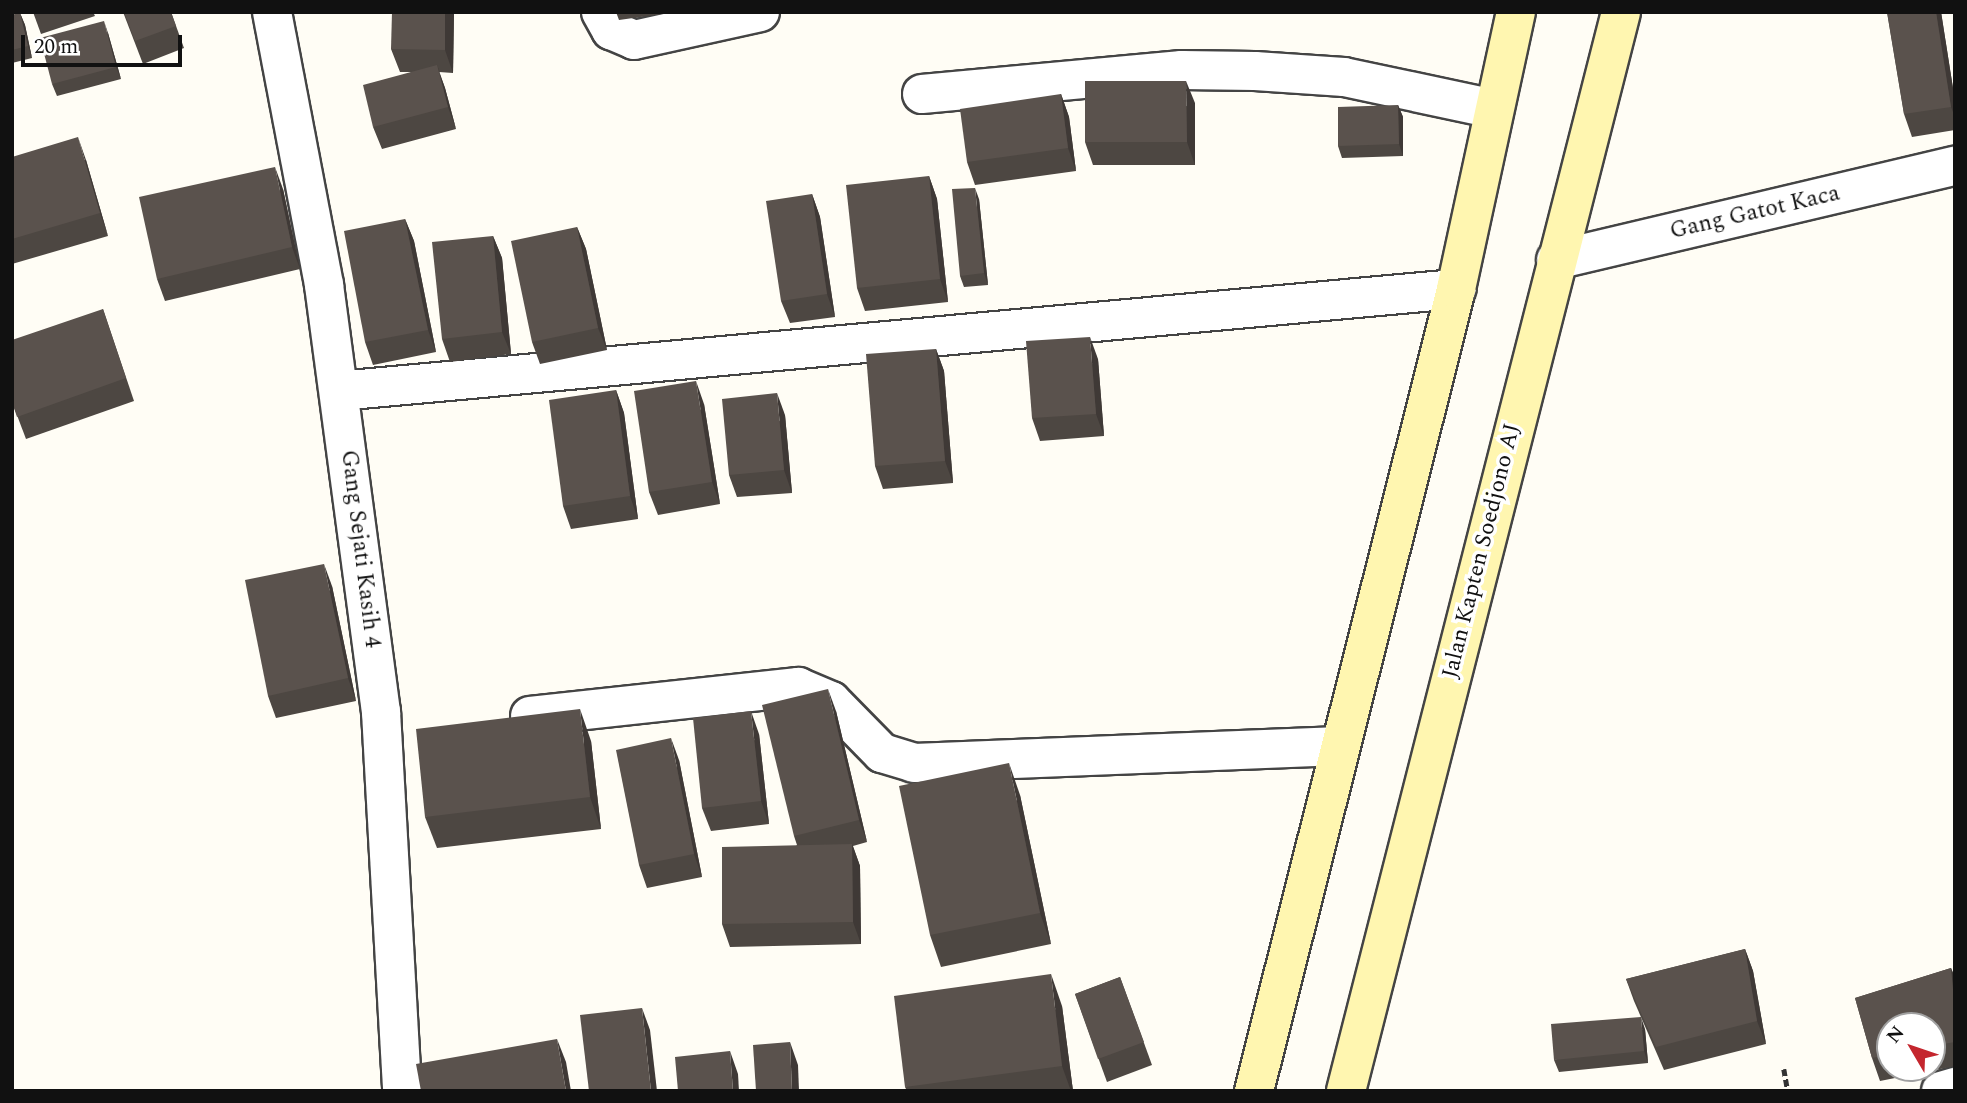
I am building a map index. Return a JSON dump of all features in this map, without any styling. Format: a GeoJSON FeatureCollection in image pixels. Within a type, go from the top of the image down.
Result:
{"type":"FeatureCollection","features":[{"type":"Feature","properties":{"kind":"main road"},"geometry":{"type":"LineString","coordinates":[[1254,1091],[1456,289],[1516,12]]}},
{"type":"Feature","properties":{"kind":"main road","name":"Jalan Kapten Soedjono AJ"},"geometry":{"type":"LineString","coordinates":[[1346,1091],[1621,12]]}},
{"type":"Feature","properties":{"kind":"street","name":"Gang Sejati Kasih 4"},"geometry":{"type":"LineString","coordinates":[[272,12],[339,391],[382,732],[402,1091]]}},
{"type":"Feature","properties":{"kind":"street"},"geometry":{"type":"LineString","coordinates":[[601,12],[611,30],[634,40],[760,12]]}},
{"type":"Feature","properties":{"kind":"street"},"geometry":{"type":"LineString","coordinates":[[922,94],[1182,70],[1255,71],[1418,88],[1494,109]]}},
{"type":"Feature","properties":{"kind":"street","name":"Gang Gatot Kaca"},"geometry":{"type":"LineString","coordinates":[[1556,260],[1955,166]]}},
{"type":"Feature","properties":{"kind":"street"},"geometry":{"type":"LineString","coordinates":[[339,391],[1456,289]]}},
{"type":"Feature","properties":{"kind":"street"},"geometry":{"type":"LineString","coordinates":[[493,720],[798,687],[831,701],[882,753],[914,763],[1340,746]]}},
{"type":"Feature","properties":{"kind":"street"},"geometry":{"type":"LineString","coordinates":[[382,732],[424,728]]}},
{"type":"Feature","properties":{"kind":"street"},"geometry":{"type":"LineString","coordinates":[[1941,1091],[1955,1087]]}},
{"type":"Feature","properties":{"kind":"path"},"geometry":{"type":"LineString","coordinates":[[1784,1069],[1788,1091]]}},
{"type":"Feature","properties":{"kind":"building"},"geometry":{"type":"Polygon","coordinates":[[[124,12],[171,12],[176,26],[135,41],[124,12]]]}},
{"type":"Feature","properties":{"kind":"building"},"geometry":{"type":"Polygon","coordinates":[[[392,12],[445,12],[445,50],[391,49],[392,12]]]}},
{"type":"Feature","properties":{"kind":"building"},"geometry":{"type":"Polygon","coordinates":[[[1887,12],[1936,12],[1951,107],[1904,114],[1887,12]]]}},
{"type":"Feature","properties":{"kind":"building"},"geometry":{"type":"Polygon","coordinates":[[[20,13],[28,46],[12,50],[12,15],[20,13]]]}},
{"type":"Feature","properties":{"kind":"building"},"geometry":{"type":"Polygon","coordinates":[[[104,21],[116,67],[52,84],[40,38],[104,21]]]}},
{"type":"Feature","properties":{"kind":"building"},"geometry":{"type":"Polygon","coordinates":[[[437,65],[448,107],[373,127],[363,85],[437,65]]]}},
{"type":"Feature","properties":{"kind":"building"},"geometry":{"type":"Polygon","coordinates":[[[1085,81],[1186,81],[1187,142],[1085,142],[1085,81]]]}},
{"type":"Feature","properties":{"kind":"building"},"geometry":{"type":"Polygon","coordinates":[[[1061,94],[1068,148],[967,162],[960,109],[1061,94]]]}},
{"type":"Feature","properties":{"kind":"building"},"geometry":{"type":"Polygon","coordinates":[[[1398,105],[1399,144],[1338,146],[1338,107],[1398,105]]]}},
{"type":"Feature","properties":{"kind":"building"},"geometry":{"type":"Polygon","coordinates":[[[78,137],[100,213],[12,239],[12,157],[78,137]]]}},
{"type":"Feature","properties":{"kind":"building"},"geometry":{"type":"Polygon","coordinates":[[[275,167],[292,247],[157,279],[139,197],[275,167]]]}},
{"type":"Feature","properties":{"kind":"building"},"geometry":{"type":"Polygon","coordinates":[[[929,176],[940,279],[857,288],[846,185],[929,176]]]}},
{"type":"Feature","properties":{"kind":"building"},"geometry":{"type":"Polygon","coordinates":[[[975,188],[984,273],[960,276],[952,189],[975,188]]]}},
{"type":"Feature","properties":{"kind":"building"},"geometry":{"type":"Polygon","coordinates":[[[812,194],[827,294],[781,301],[766,201],[812,194]]]}},
{"type":"Feature","properties":{"kind":"building"},"geometry":{"type":"Polygon","coordinates":[[[405,219],[428,330],[365,342],[344,231],[405,219]]]}},
{"type":"Feature","properties":{"kind":"building"},"geometry":{"type":"Polygon","coordinates":[[[577,227],[598,328],[532,342],[511,241],[577,227]]]}},
{"type":"Feature","properties":{"kind":"building"},"geometry":{"type":"Polygon","coordinates":[[[493,236],[502,332],[442,339],[432,242],[493,236]]]}},
{"type":"Feature","properties":{"kind":"building"},"geometry":{"type":"Polygon","coordinates":[[[103,309],[126,378],[17,417],[12,402],[12,340],[103,309]]]}},
{"type":"Feature","properties":{"kind":"building"},"geometry":{"type":"Polygon","coordinates":[[[1090,337],[1096,414],[1032,418],[1026,341],[1090,337]]]}},
{"type":"Feature","properties":{"kind":"building"},"geometry":{"type":"Polygon","coordinates":[[[936,349],[945,461],[875,466],[866,354],[936,349]]]}},
{"type":"Feature","properties":{"kind":"building"},"geometry":{"type":"Polygon","coordinates":[[[696,381],[712,482],[649,492],[634,391],[696,381]]]}},
{"type":"Feature","properties":{"kind":"building"},"geometry":{"type":"Polygon","coordinates":[[[616,390],[630,496],[563,506],[549,400],[616,390]]]}},
{"type":"Feature","properties":{"kind":"building"},"geometry":{"type":"Polygon","coordinates":[[[777,393],[784,470],[729,475],[722,399],[777,393]]]}},
{"type":"Feature","properties":{"kind":"building"},"geometry":{"type":"Polygon","coordinates":[[[324,564],[348,678],[268,696],[245,580],[324,564]]]}},
{"type":"Feature","properties":{"kind":"building"},"geometry":{"type":"Polygon","coordinates":[[[828,689],[859,820],[794,836],[762,705],[828,689]]]}},
{"type":"Feature","properties":{"kind":"building"},"geometry":{"type":"Polygon","coordinates":[[[580,709],[590,797],[425,817],[416,729],[580,709]]]}},
{"type":"Feature","properties":{"kind":"building"},"geometry":{"type":"Polygon","coordinates":[[[751,711],[761,801],[702,808],[693,718],[751,711]]]}},
{"type":"Feature","properties":{"kind":"building"},"geometry":{"type":"Polygon","coordinates":[[[671,738],[694,854],[639,865],[616,750],[671,738]]]}},
{"type":"Feature","properties":{"kind":"building"},"geometry":{"type":"Polygon","coordinates":[[[1009,763],[1040,913],[930,935],[899,786],[1009,763]]]}},
{"type":"Feature","properties":{"kind":"building"},"geometry":{"type":"Polygon","coordinates":[[[852,844],[853,922],[722,924],[722,847],[852,844]]]}},
{"type":"Feature","properties":{"kind":"building"},"geometry":{"type":"Polygon","coordinates":[[[1745,949],[1757,1021],[1656,1047],[1626,979],[1745,949]]]}},
{"type":"Feature","properties":{"kind":"building"},"geometry":{"type":"Polygon","coordinates":[[[1951,968],[1955,1042],[1946,1044],[1946,1012],[1876,1012],[1876,1057],[1872,1058],[1855,998],[1951,968]]]}},
{"type":"Feature","properties":{"kind":"building"},"geometry":{"type":"Polygon","coordinates":[[[1051,974],[1062,1066],[905,1087],[894,996],[1051,974]]]}},
{"type":"Feature","properties":{"kind":"building"},"geometry":{"type":"Polygon","coordinates":[[[1120,977],[1144,1042],[1098,1059],[1075,994],[1120,977]]]}},
{"type":"Feature","properties":{"kind":"building"},"geometry":{"type":"Polygon","coordinates":[[[642,1008],[651,1091],[589,1091],[580,1015],[642,1008]]]}},
{"type":"Feature","properties":{"kind":"building"},"geometry":{"type":"Polygon","coordinates":[[[1641,1017],[1644,1051],[1554,1060],[1551,1024],[1641,1017]]]}},
{"type":"Feature","properties":{"kind":"building"},"geometry":{"type":"Polygon","coordinates":[[[557,1039],[566,1091],[421,1091],[416,1064],[557,1039]]]}},
{"type":"Feature","properties":{"kind":"building"},"geometry":{"type":"Polygon","coordinates":[[[790,1042],[792,1091],[756,1091],[753,1045],[790,1042]]]}},
{"type":"Feature","properties":{"kind":"building"},"geometry":{"type":"Polygon","coordinates":[[[730,1051],[733,1091],[678,1091],[675,1057],[730,1051]]]}}]}
